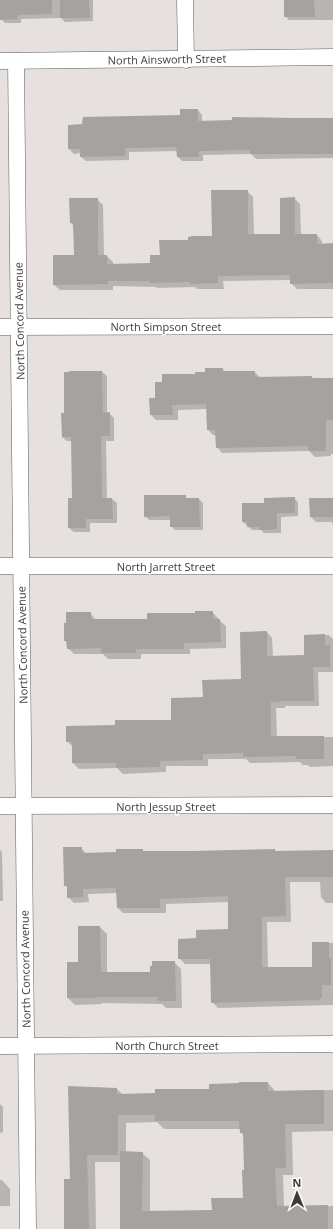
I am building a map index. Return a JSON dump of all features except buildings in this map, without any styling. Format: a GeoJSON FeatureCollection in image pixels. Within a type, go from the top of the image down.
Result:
{"type":"FeatureCollection","features":[{"type":"Feature","properties":{"kind":"street"},"geometry":{"type":"LineString","coordinates":[[185,0],[186,60]]}},
{"type":"Feature","properties":{"kind":"street","name":"North Ainsworth Street"},"geometry":{"type":"LineString","coordinates":[[0,61],[186,60],[333,57]]}},
{"type":"Feature","properties":{"kind":"street","name":"North Concord Avenue"},"geometry":{"type":"LineString","coordinates":[[16,60],[28,1229]]}},
{"type":"Feature","properties":{"kind":"street","name":"North Simpson Street"},"geometry":{"type":"LineString","coordinates":[[0,327],[333,326]]}},
{"type":"Feature","properties":{"kind":"street","name":"North Jarrett Street"},"geometry":{"type":"LineString","coordinates":[[0,566],[333,566]]}},
{"type":"Feature","properties":{"kind":"street","name":"North Jessup Street"},"geometry":{"type":"LineString","coordinates":[[0,806],[333,805]]}},
{"type":"Feature","properties":{"kind":"street","name":"North Church Street"},"geometry":{"type":"LineString","coordinates":[[0,1046],[333,1044]]}}]}
